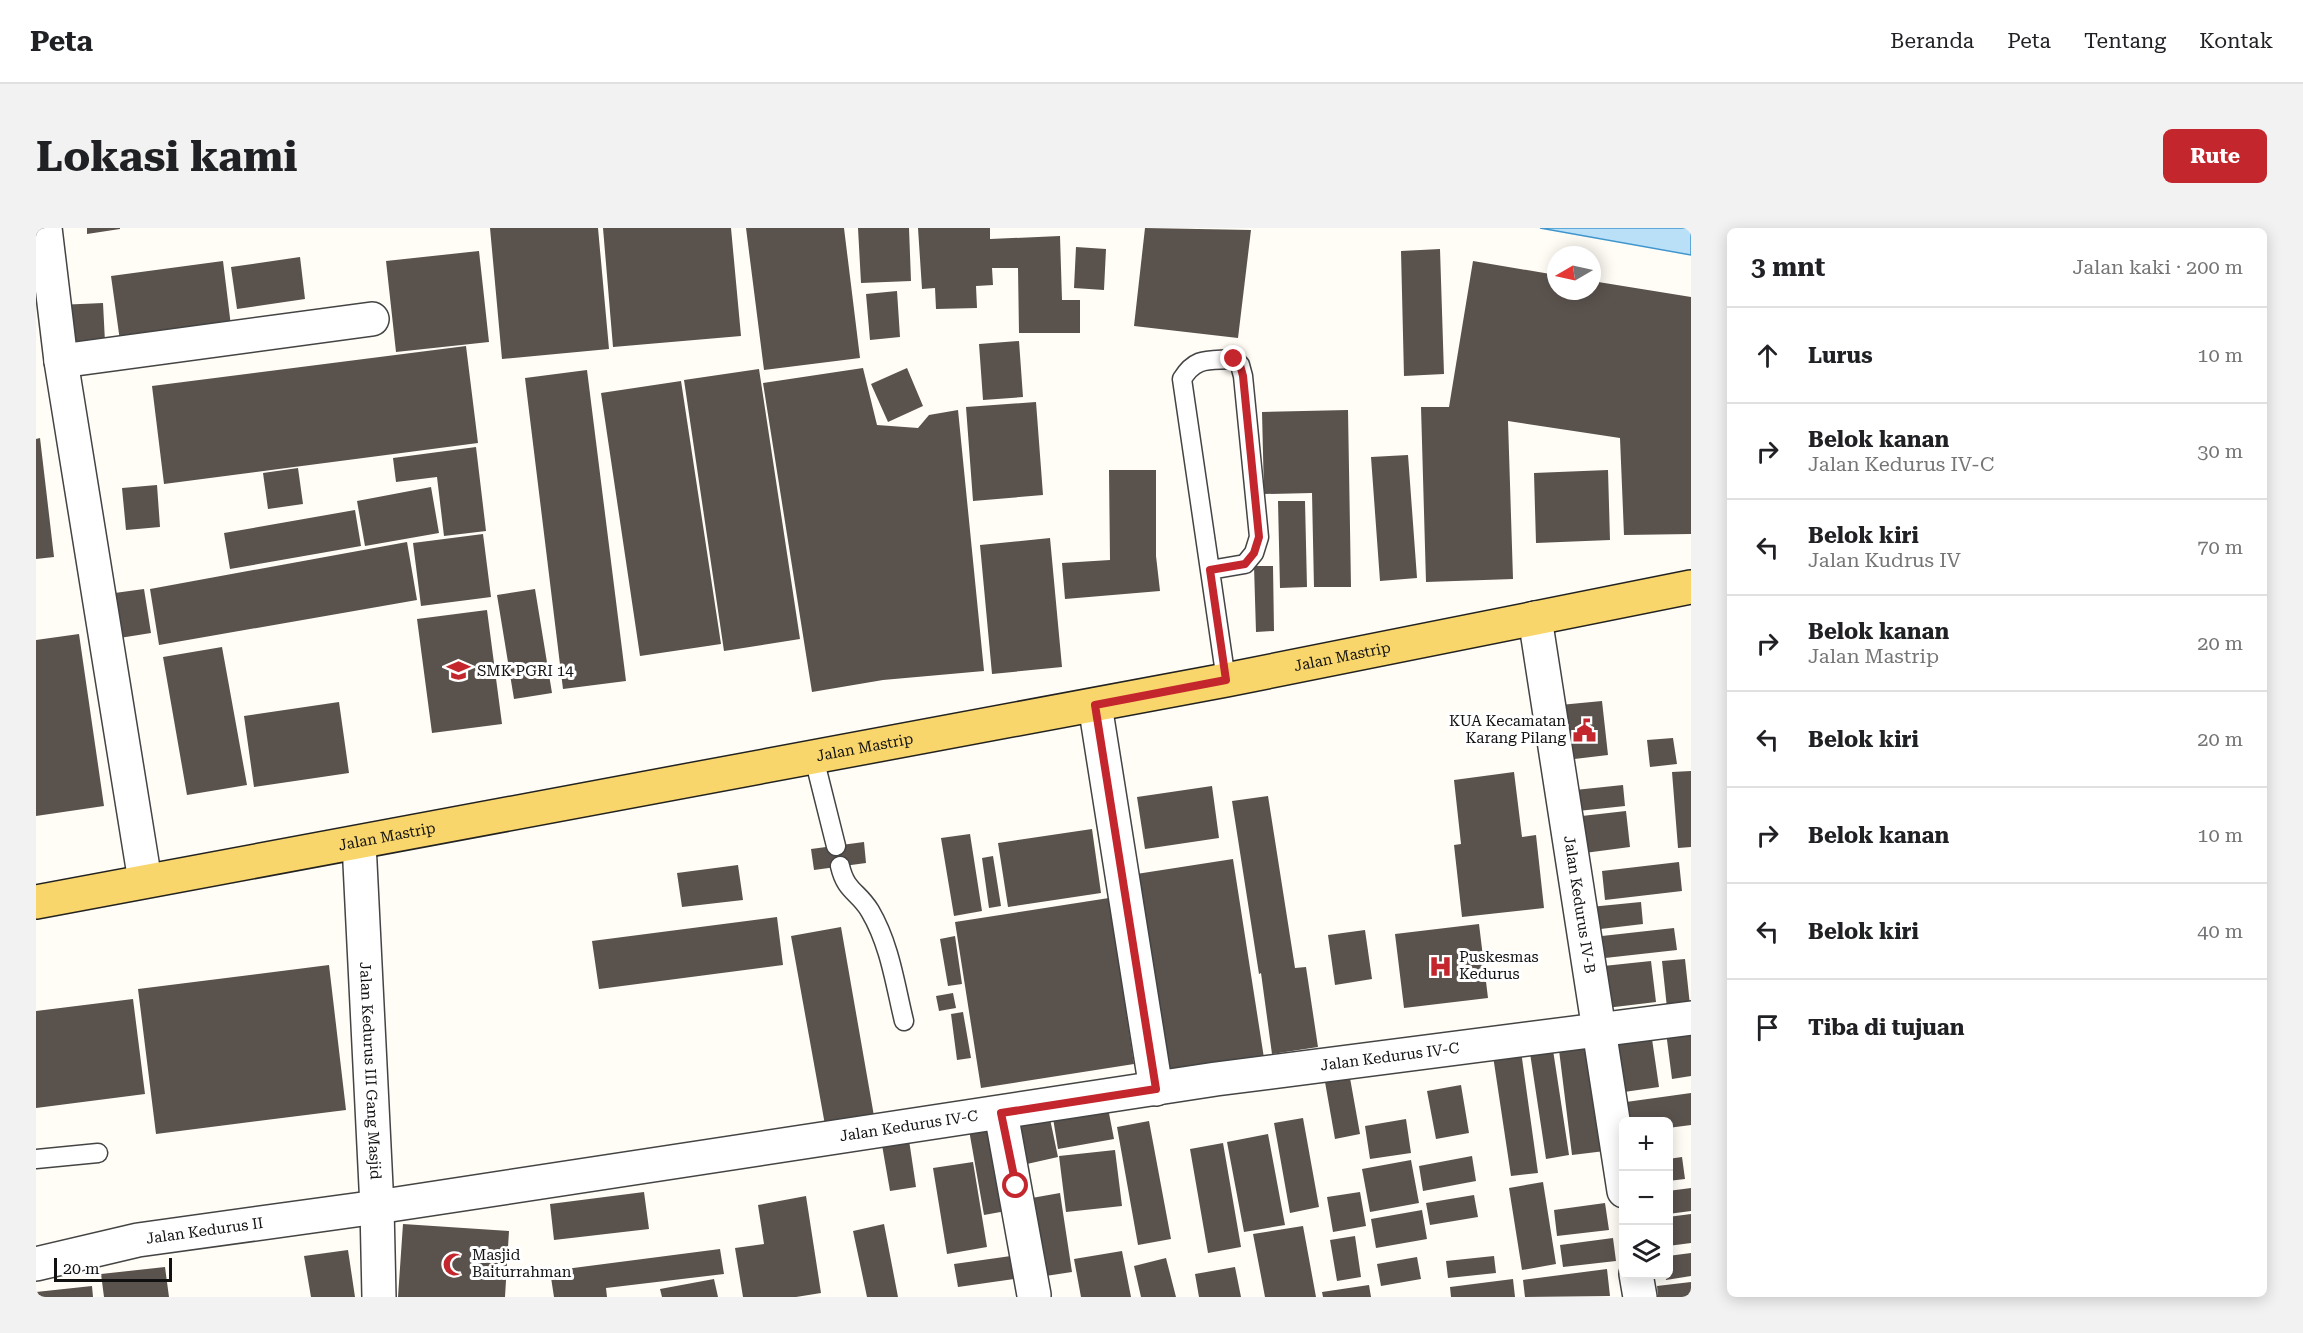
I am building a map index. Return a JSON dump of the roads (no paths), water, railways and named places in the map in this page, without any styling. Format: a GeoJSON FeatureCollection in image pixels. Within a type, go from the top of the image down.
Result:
{"type":"FeatureCollection","features":[{"type":"Feature","properties":{"kind":"main road","name":"Jalan Mastrip"},"geometry":{"type":"LineString","coordinates":[[36,902],[1095,705],[1691,587]]}},
{"type":"Feature","properties":{"kind":"street"},"geometry":{"type":"LineString","coordinates":[[45,228],[43,268],[61,361],[145,881]]}},
{"type":"Feature","properties":{"kind":"street"},"geometry":{"type":"LineString","coordinates":[[61,361],[372,319]]}},
{"type":"Feature","properties":{"kind":"street","name":"Jalan Kedurus IV-B"},"geometry":{"type":"LineString","coordinates":[[1535,618],[1620,1171]]}},
{"type":"Feature","properties":{"kind":"street"},"geometry":{"type":"LineString","coordinates":[[1095,705],[1156,1089]]}},
{"type":"Feature","properties":{"kind":"street","name":"Jalan Kedurus III Gang Masjid"},"geometry":{"type":"LineString","coordinates":[[359,843],[377,1207],[376,1269],[379,1297]]}},
{"type":"Feature","properties":{"kind":"street","name":"Jalan Kedurus IV-C"},"geometry":{"type":"LineString","coordinates":[[377,1207],[1156,1089],[1691,1017]]}},
{"type":"Feature","properties":{"kind":"street"},"geometry":{"type":"LineString","coordinates":[[1001,1113],[1034,1295]]}},
{"type":"Feature","properties":{"kind":"street","name":"Jalan Kedurus II"},"geometry":{"type":"LineString","coordinates":[[36,1264],[138,1240],[377,1207]]}},
{"type":"Feature","properties":{"kind":"street"},"geometry":{"type":"LineString","coordinates":[[1637,1279],[1640,1297]]}},
{"type":"Feature","properties":{"kind":"lane"},"geometry":{"type":"LineString","coordinates":[[1210,570],[1245,564],[1254,553],[1259,537],[1243,376],[1240,365],[1234,359],[1199,362],[1190,366],[1182,379],[1226,680]]}},
{"type":"Feature","properties":{"kind":"lane"},"geometry":{"type":"LineString","coordinates":[[814,758],[836,846]]}},
{"type":"Feature","properties":{"kind":"lane"},"geometry":{"type":"LineString","coordinates":[[840,866],[843,883],[869,909],[887,948],[904,1021]]}},
{"type":"Feature","properties":{"kind":"lane"},"geometry":{"type":"LineString","coordinates":[[36,1159],[98,1153]]}},
{"type":"Feature","properties":{"kind":"water"},"geometry":{"type":"Polygon","coordinates":[[[1540,228],[1691,228],[1691,255],[1540,228]]]}},
{"type":"Feature","properties":{"kind":"place","name":"SMK PGRI 14"},"geometry":{"type":"Point","coordinates":[459,671]}},
{"type":"Feature","properties":{"kind":"place","name":"KUA Kecamatan Karang Pilang"},"geometry":{"type":"Point","coordinates":[1584,730]}},
{"type":"Feature","properties":{"kind":"place","name":"Puskesmas Kedurus"},"geometry":{"type":"Point","coordinates":[1441,966]}},
{"type":"Feature","properties":{"kind":"place","name":"Masjid Baiturrahman"},"geometry":{"type":"Point","coordinates":[454,1264]}}]}
